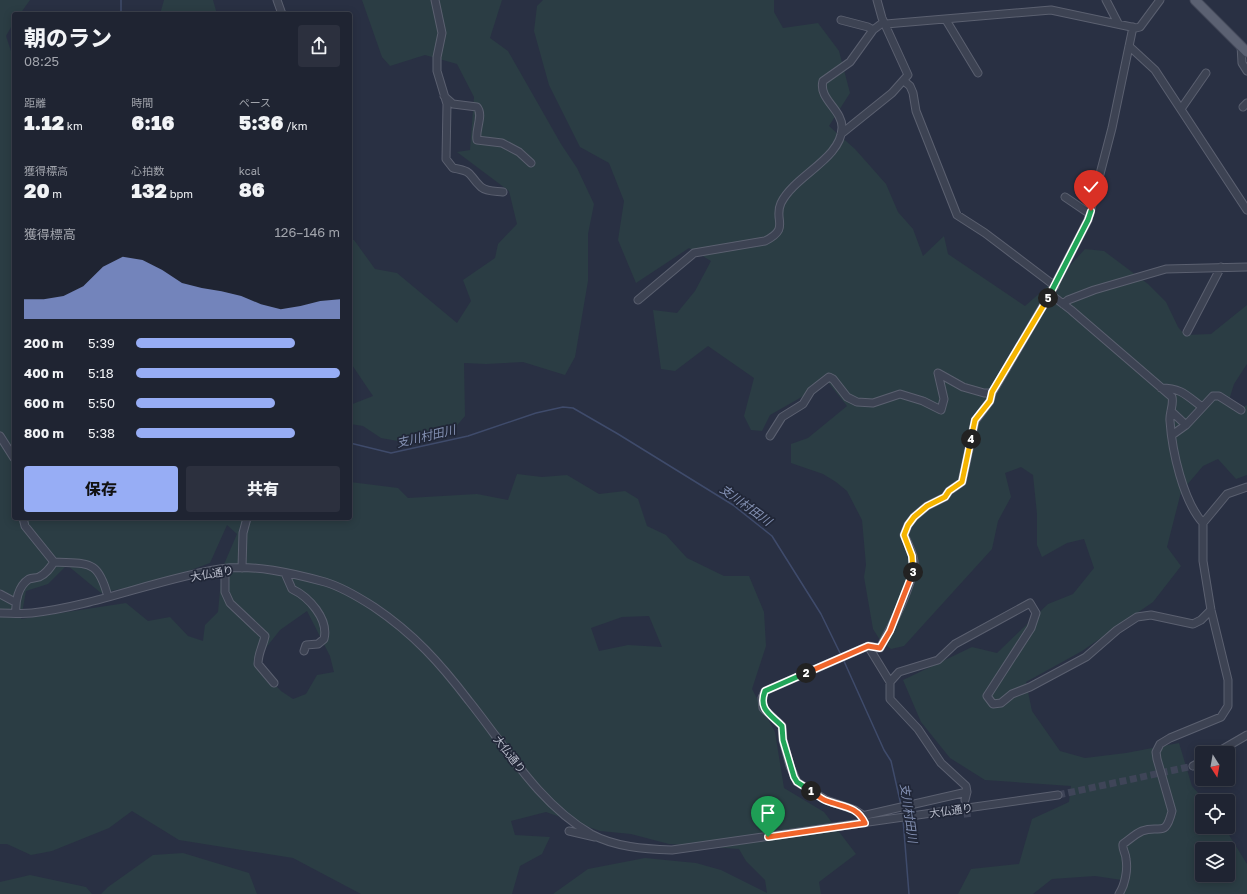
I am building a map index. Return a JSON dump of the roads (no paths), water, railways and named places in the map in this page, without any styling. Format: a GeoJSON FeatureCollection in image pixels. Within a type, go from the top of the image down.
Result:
{"type":"FeatureCollection","features":[{"type":"Feature","properties":{"kind":"main road"},"geometry":{"type":"LineString","coordinates":[[1195,0],[1244,49]]}},
{"type":"Feature","properties":{"kind":"street"},"geometry":{"type":"LineString","coordinates":[[277,0],[281,12]]}},
{"type":"Feature","properties":{"kind":"street"},"geometry":{"type":"LineString","coordinates":[[435,0],[442,33],[437,57],[437,71],[447,104],[446,159],[450,166],[472,175],[482,187],[489,191],[503,192]]}},
{"type":"Feature","properties":{"kind":"street"},"geometry":{"type":"LineString","coordinates":[[841,134],[892,93],[908,75],[906,67],[882,18],[877,0]]}},
{"type":"Feature","properties":{"kind":"street"},"geometry":{"type":"LineString","coordinates":[[1106,0],[1118,23]]}},
{"type":"Feature","properties":{"kind":"street"},"geometry":{"type":"LineString","coordinates":[[638,300],[694,253],[752,244],[774,236],[781,225],[779,207],[785,196],[801,178],[831,153],[841,134],[842,124],[831,103],[823,93],[823,81],[850,62],[873,30],[881,24],[946,20],[1052,10],[1133,27],[1140,27],[1160,0]]}},
{"type":"Feature","properties":{"kind":"street"},"geometry":{"type":"LineString","coordinates":[[841,20],[868,26],[873,30]]}},
{"type":"Feature","properties":{"kind":"street"},"geometry":{"type":"LineString","coordinates":[[946,20],[978,73]]}},
{"type":"Feature","properties":{"kind":"street"},"geometry":{"type":"LineString","coordinates":[[967,792],[894,809],[863,819],[855,810],[826,800],[797,782],[790,766],[783,740],[782,726],[763,708],[762,702],[765,691],[868,646],[880,648],[890,631],[912,576],[914,562],[904,535],[908,525],[927,506],[940,500],[962,482],[975,420],[990,401],[992,392],[1018,346],[1055,286],[1090,214],[1112,128],[1133,27]]}},
{"type":"Feature","properties":{"kind":"street"},"geometry":{"type":"LineString","coordinates":[[1129,46],[1155,70],[1247,210]]}},
{"type":"Feature","properties":{"kind":"street"},"geometry":{"type":"LineString","coordinates":[[1244,49],[1242,63],[1247,71]]}},
{"type":"Feature","properties":{"kind":"street"},"geometry":{"type":"LineString","coordinates":[[1180,109],[1206,73]]}},
{"type":"Feature","properties":{"kind":"street"},"geometry":{"type":"LineString","coordinates":[[904,81],[910,86],[913,93],[916,111],[957,215],[985,233],[1055,286]]}},
{"type":"Feature","properties":{"kind":"street"},"geometry":{"type":"LineString","coordinates":[[444,96],[453,104],[477,108],[479,110],[481,116],[476,128],[477,140],[502,143],[519,152],[531,163]]}},
{"type":"Feature","properties":{"kind":"street"},"geometry":{"type":"LineString","coordinates":[[1065,197],[1090,214]]}},
{"type":"Feature","properties":{"kind":"street"},"geometry":{"type":"LineString","coordinates":[[1187,332],[1221,267]]}},
{"type":"Feature","properties":{"kind":"street"},"geometry":{"type":"LineString","coordinates":[[1063,304],[1068,300],[1094,290],[1166,269],[1247,267]]}},
{"type":"Feature","properties":{"kind":"street"},"geometry":{"type":"LineString","coordinates":[[1050,294],[1172,397],[1173,400]]}},
{"type":"Feature","properties":{"kind":"street"},"geometry":{"type":"LineString","coordinates":[[770,436],[782,416],[803,404],[811,391],[829,377],[833,379],[847,397],[857,402],[878,402],[900,394],[923,401],[941,410],[944,400],[938,373],[963,387],[984,392],[992,392]]}},
{"type":"Feature","properties":{"kind":"street"},"geometry":{"type":"LineString","coordinates":[[1160,388],[1175,388],[1202,407]]}},
{"type":"Feature","properties":{"kind":"street"},"geometry":{"type":"LineString","coordinates":[[1119,894],[1122,890],[1127,865],[1122,849],[1123,844],[1143,831],[1162,830],[1167,826],[1170,819],[1172,811],[1156,752],[1160,744],[1170,738],[1221,717],[1228,706],[1228,680],[1211,610],[1203,560],[1203,523],[1196,514],[1180,474],[1172,436],[1170,420],[1173,400],[1182,392]]}},
{"type":"Feature","properties":{"kind":"street"},"geometry":{"type":"LineString","coordinates":[[1172,436],[1186,425],[1213,396],[1219,396],[1241,410]]}},
{"type":"Feature","properties":{"kind":"street"},"geometry":{"type":"LineString","coordinates":[[1171,411],[1186,425]]}},
{"type":"Feature","properties":{"kind":"street"},"geometry":{"type":"LineString","coordinates":[[0,436],[12,455]]}},
{"type":"Feature","properties":{"kind":"street"},"geometry":{"type":"LineString","coordinates":[[1203,523],[1227,494],[1247,487]]}},
{"type":"Feature","properties":{"kind":"street"},"geometry":{"type":"LineString","coordinates":[[24,520],[25,526],[54,562],[84,563],[93,566],[100,573],[108,596]]}},
{"type":"Feature","properties":{"kind":"street"},"geometry":{"type":"LineString","coordinates":[[242,568],[243,533],[246,520]]}},
{"type":"Feature","properties":{"kind":"street"},"geometry":{"type":"LineString","coordinates":[[16,613],[15,602],[20,591],[30,579],[39,577],[46,572],[54,562]]}},
{"type":"Feature","properties":{"kind":"street","name":"大仏通り"},"geometry":{"type":"LineString","coordinates":[[0,613],[31,613],[225,569],[242,568],[285,573],[327,583],[366,602],[395,621],[421,643],[470,701],[506,750],[544,796],[570,819],[597,836],[625,846],[649,850],[672,850],[863,819],[893,819],[1058,795]]}},
{"type":"Feature","properties":{"kind":"street"},"geometry":{"type":"LineString","coordinates":[[225,569],[225,592],[230,603],[265,636],[259,652],[258,664],[274,683]]}},
{"type":"Feature","properties":{"kind":"street"},"geometry":{"type":"LineString","coordinates":[[285,573],[292,589],[302,594],[313,604],[325,630],[324,640],[318,644],[306,645],[304,651]]}},
{"type":"Feature","properties":{"kind":"street"},"geometry":{"type":"LineString","coordinates":[[0,594],[15,602]]}},
{"type":"Feature","properties":{"kind":"street"},"geometry":{"type":"LineString","coordinates":[[890,682],[899,672],[938,660],[955,644],[1030,603],[1036,613],[1031,628],[987,696],[993,704],[1001,703],[1012,694],[1030,687],[1086,658],[1117,630],[1137,617],[1151,615],[1193,624],[1201,620],[1211,610]]}},
{"type":"Feature","properties":{"kind":"street"},"geometry":{"type":"LineString","coordinates":[[868,646],[890,682],[890,699],[918,729],[941,763],[966,786],[967,792],[965,800]]}},
{"type":"Feature","properties":{"kind":"street"},"geometry":{"type":"LineString","coordinates":[[1228,746],[1247,735]]}},
{"type":"Feature","properties":{"kind":"street"},"geometry":{"type":"LineString","coordinates":[[569,832],[576,832],[592,838],[597,836]]}},
{"type":"Feature","properties":{"kind":"waterway","name":"支川村田川"},"geometry":{"type":"LineString","coordinates":[[121,0],[121,12]]}},
{"type":"Feature","properties":{"kind":"waterway","name":"支川村田川"},"geometry":{"type":"LineString","coordinates":[[352,443],[391,453],[468,436],[536,413],[563,407],[573,408],[733,505],[772,536],[821,614],[841,655]]}},
{"type":"Feature","properties":{"kind":"waterway","name":"支川村田川"},"geometry":{"type":"LineString","coordinates":[[843,659],[884,750],[891,761],[901,805]]}},
{"type":"Feature","properties":{"kind":"waterway","name":"支川村田川"},"geometry":{"type":"LineString","coordinates":[[903,819],[909,894]]}},
{"type":"Feature","properties":{"kind":"tunnel"},"geometry":{"type":"LineString","coordinates":[[1058,795],[1193,766]]}},
{"type":"Feature","properties":{"kind":"tunnel"},"geometry":{"type":"LineString","coordinates":[[965,800],[968,820]]}}]}
